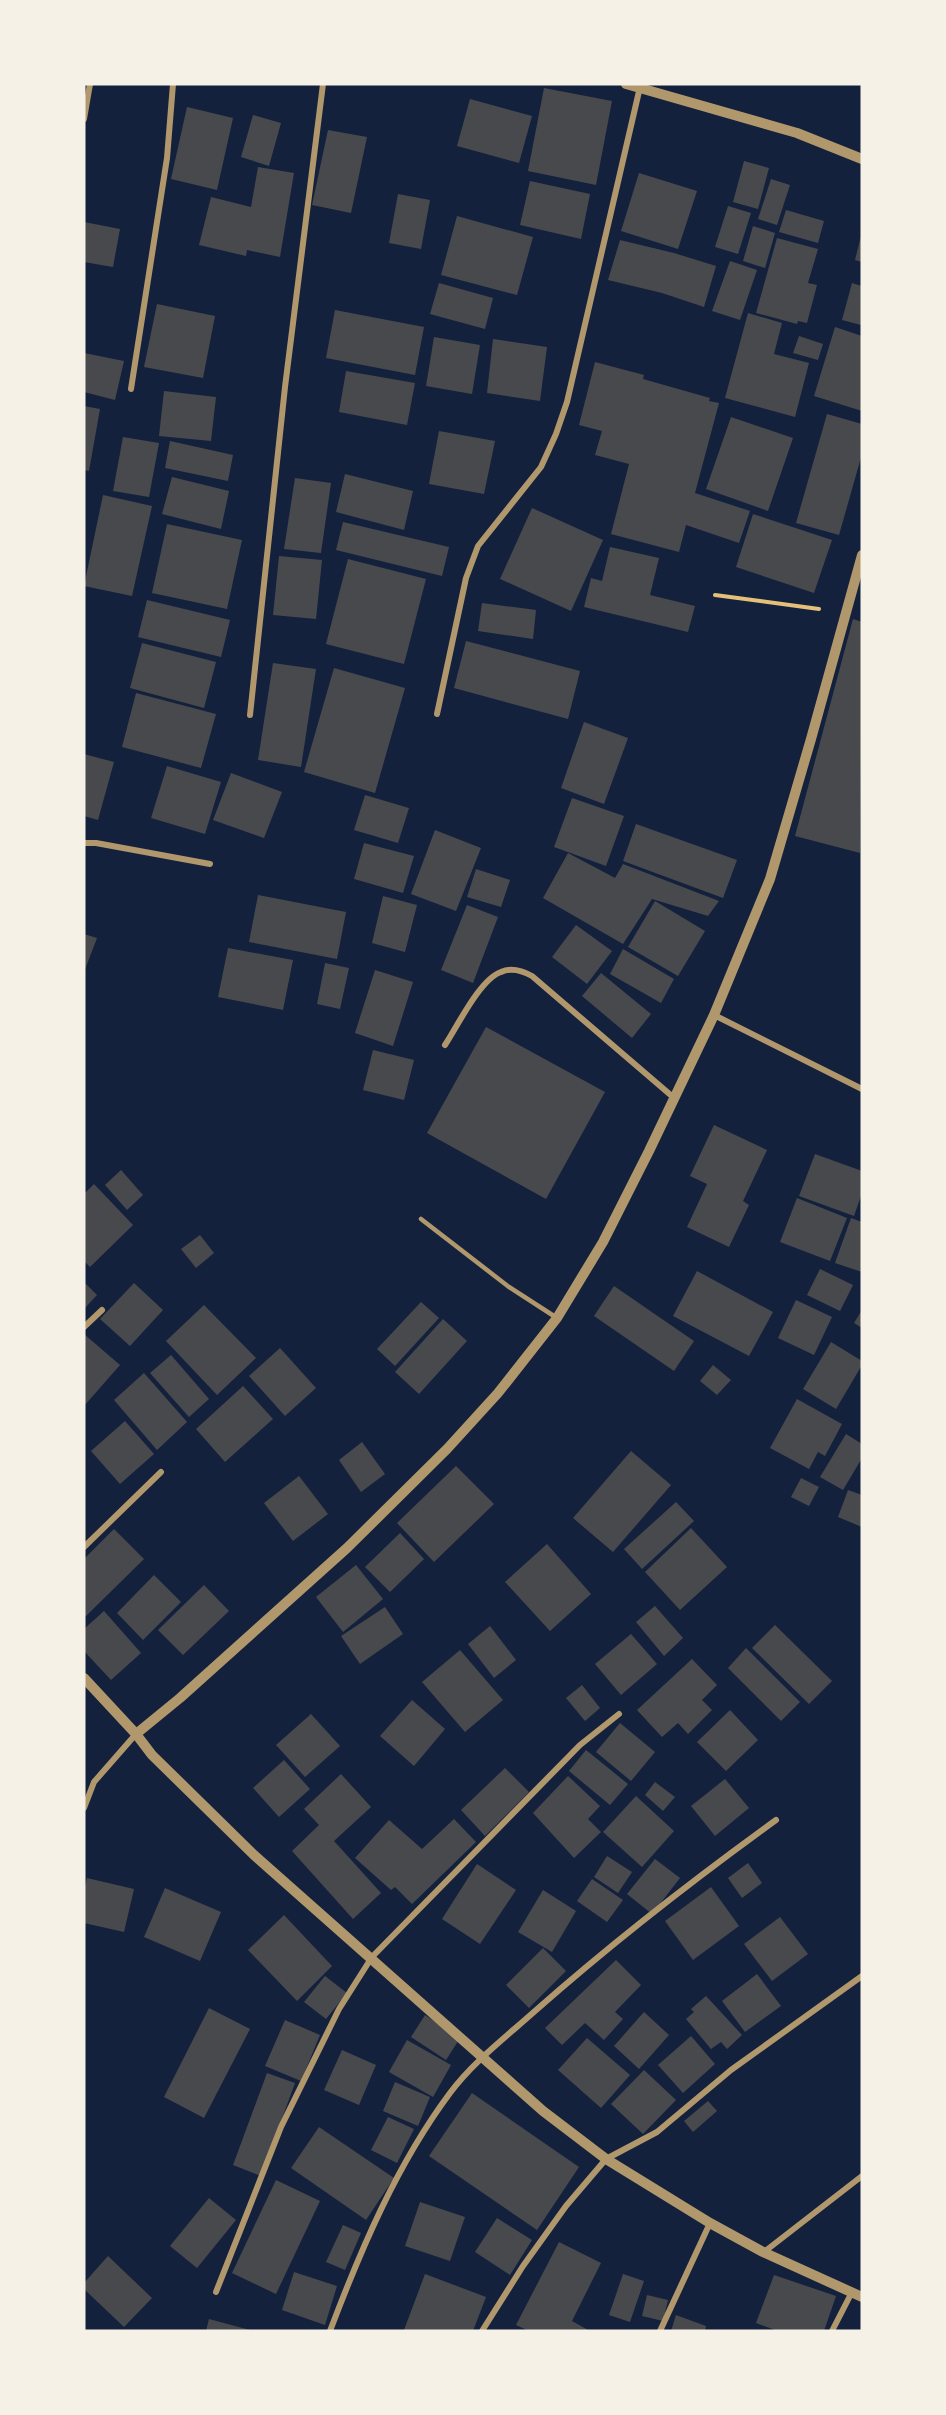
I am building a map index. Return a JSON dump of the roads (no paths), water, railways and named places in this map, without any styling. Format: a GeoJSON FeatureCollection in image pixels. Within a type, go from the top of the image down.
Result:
{"type":"FeatureCollection","features":[{"type":"Feature","properties":{"kind":"street"},"geometry":{"type":"LineString","coordinates":[[84,118],[90,84]]}},
{"type":"Feature","properties":{"kind":"street"},"geometry":{"type":"LineString","coordinates":[[130,389],[167,158],[173,84]]}},
{"type":"Feature","properties":{"kind":"street"},"geometry":{"type":"LineString","coordinates":[[250,715],[285,387],[323,84]]}},
{"type":"Feature","properties":{"kind":"street"},"geometry":{"type":"LineString","coordinates":[[626,84],[797,133],[862,159]]}},
{"type":"Feature","properties":{"kind":"street"},"geometry":{"type":"LineString","coordinates":[[437,714],[466,578],[478,546],[541,467],[567,402],[640,87]]}},
{"type":"Feature","properties":{"kind":"street"},"geometry":{"type":"LineString","coordinates":[[84,1808],[94,1782],[136,1734],[180,1698],[347,1548],[447,1449],[491,1401],[557,1318],[603,1242],[649,1151],[714,1015],[770,879],[862,555]]}},
{"type":"Feature","properties":{"kind":"street"},"geometry":{"type":"LineString","coordinates":[[84,843],[96,843],[210,864]]}},
{"type":"Feature","properties":{"kind":"street"},"geometry":{"type":"LineString","coordinates":[[445,1045],[483,987],[501,972],[518,970],[532,976],[673,1097]]}},
{"type":"Feature","properties":{"kind":"street"},"geometry":{"type":"LineString","coordinates":[[714,1015],[862,1089]]}},
{"type":"Feature","properties":{"kind":"street"},"geometry":{"type":"LineString","coordinates":[[84,1328],[102,1310]]}},
{"type":"Feature","properties":{"kind":"street"},"geometry":{"type":"LineString","coordinates":[[84,1547],[161,1472]]}},
{"type":"Feature","properties":{"kind":"street"},"geometry":{"type":"LineString","coordinates":[[84,1678],[136,1734],[152,1755],[254,1855],[543,2111],[606,2159],[710,2223],[763,2252],[857,2294],[832,2331]]}},
{"type":"Feature","properties":{"kind":"street"},"geometry":{"type":"LineString","coordinates":[[216,2292],[281,2127],[339,2009],[372,1958],[580,1745],[619,1713]]}},
{"type":"Feature","properties":{"kind":"street"},"geometry":{"type":"LineString","coordinates":[[330,2331],[367,2240],[404,2165],[451,2091],[483,2057],[580,1971],[696,1878],[776,1820]]}},
{"type":"Feature","properties":{"kind":"street"},"geometry":{"type":"LineString","coordinates":[[482,2331],[529,2257],[566,2206],[606,2159],[657,2132],[731,2070],[862,1976]]}},
{"type":"Feature","properties":{"kind":"street"},"geometry":{"type":"LineString","coordinates":[[763,2252],[862,2176]]}},
{"type":"Feature","properties":{"kind":"street"},"geometry":{"type":"LineString","coordinates":[[660,2331],[710,2223]]}},
{"type":"Feature","properties":{"kind":"lane"},"geometry":{"type":"LineString","coordinates":[[421,1219],[509,1287],[557,1318]]}}]}
